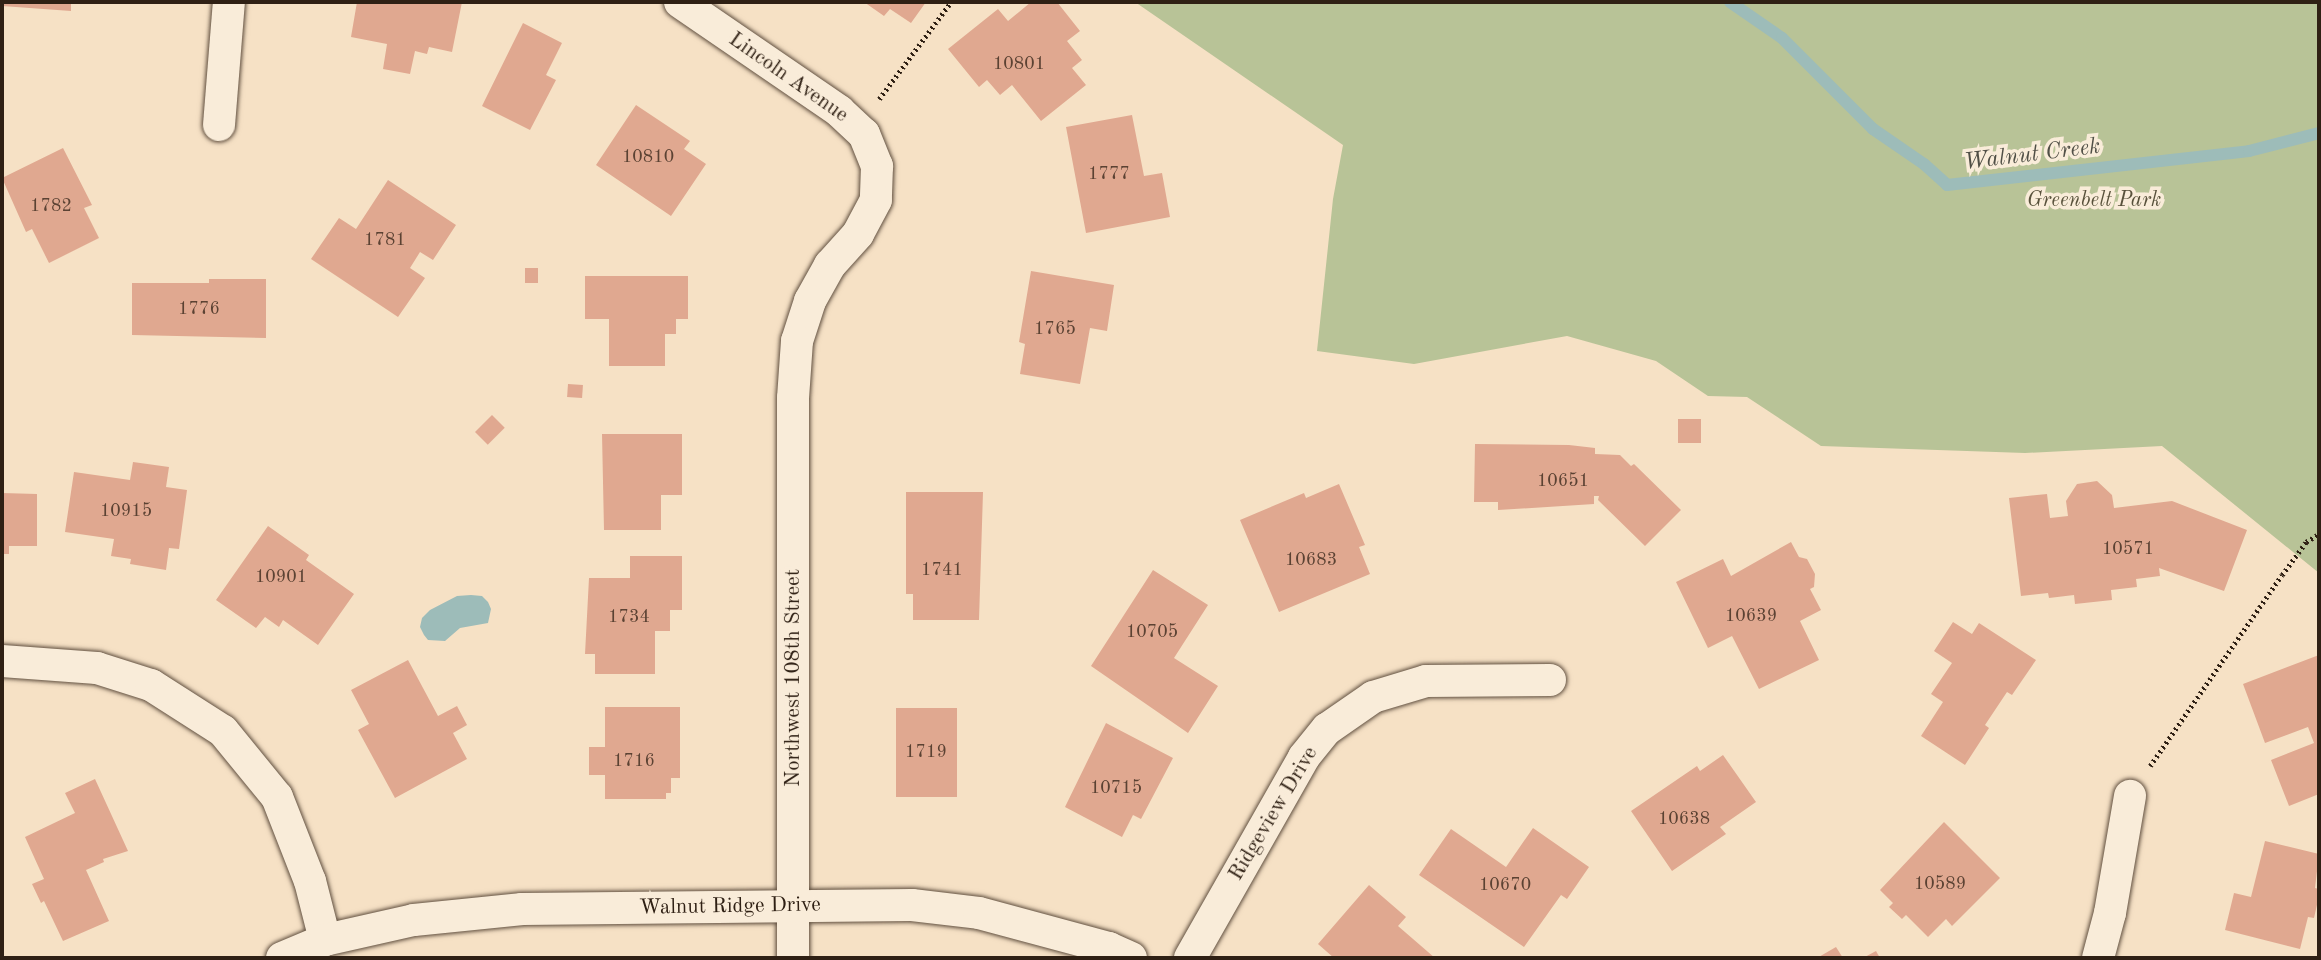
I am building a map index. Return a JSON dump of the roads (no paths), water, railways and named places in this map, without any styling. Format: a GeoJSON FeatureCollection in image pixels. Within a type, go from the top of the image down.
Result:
{"type":"FeatureCollection","features":[{"type":"Feature","properties":{"kind":"street"},"geometry":{"type":"LineString","coordinates":[[219,125],[229,2]]}},
{"type":"Feature","properties":{"kind":"street","name":"Lincoln Avenue"},"geometry":{"type":"LineString","coordinates":[[680,2],[839,111],[864,134],[877,166],[876,200],[858,234],[830,265],[810,302],[797,341],[793,398]]}},
{"type":"Feature","properties":{"kind":"street","name":"Northwest 108th Street"},"geometry":{"type":"LineString","coordinates":[[793,398],[793,958]]}},
{"type":"Feature","properties":{"kind":"street"},"geometry":{"type":"LineString","coordinates":[[2,661],[97,668],[151,685],[223,731],[277,797],[310,881],[325,940]]}},
{"type":"Feature","properties":{"kind":"street","name":"Ridgeview Drive"},"geometry":{"type":"LineString","coordinates":[[1190,958],[1304,757],[1327,729],[1373,697],[1426,681],[1549,680]]}},
{"type":"Feature","properties":{"kind":"street"},"geometry":{"type":"LineString","coordinates":[[2098,958],[2110,913],[2130,796]]}},
{"type":"Feature","properties":{"kind":"street","name":"Walnut Ridge Drive"},"geometry":{"type":"LineString","coordinates":[[282,958],[325,940],[414,920],[522,909],[912,905],[979,913],[1109,948],[1131,958]]}},
{"type":"Feature","properties":{"kind":"water"},"geometry":{"type":"Polygon","coordinates":[[[457,596],[482,596],[488,602],[491,609],[488,623],[460,628],[445,641],[428,640],[420,627],[422,618],[430,610],[457,596]]]}},
{"type":"Feature","properties":{"kind":"waterway","name":"Walnut Creek"},"geometry":{"type":"LineString","coordinates":[[1730,2],[1782,38],[1873,129],[1924,164],[1947,185],[2249,151],[2319,133]]}},
{"type":"Feature","properties":{"kind":"park label","name":"Greenbelt Park"},"geometry":{"type":"Point","coordinates":[2094,201]}}]}
